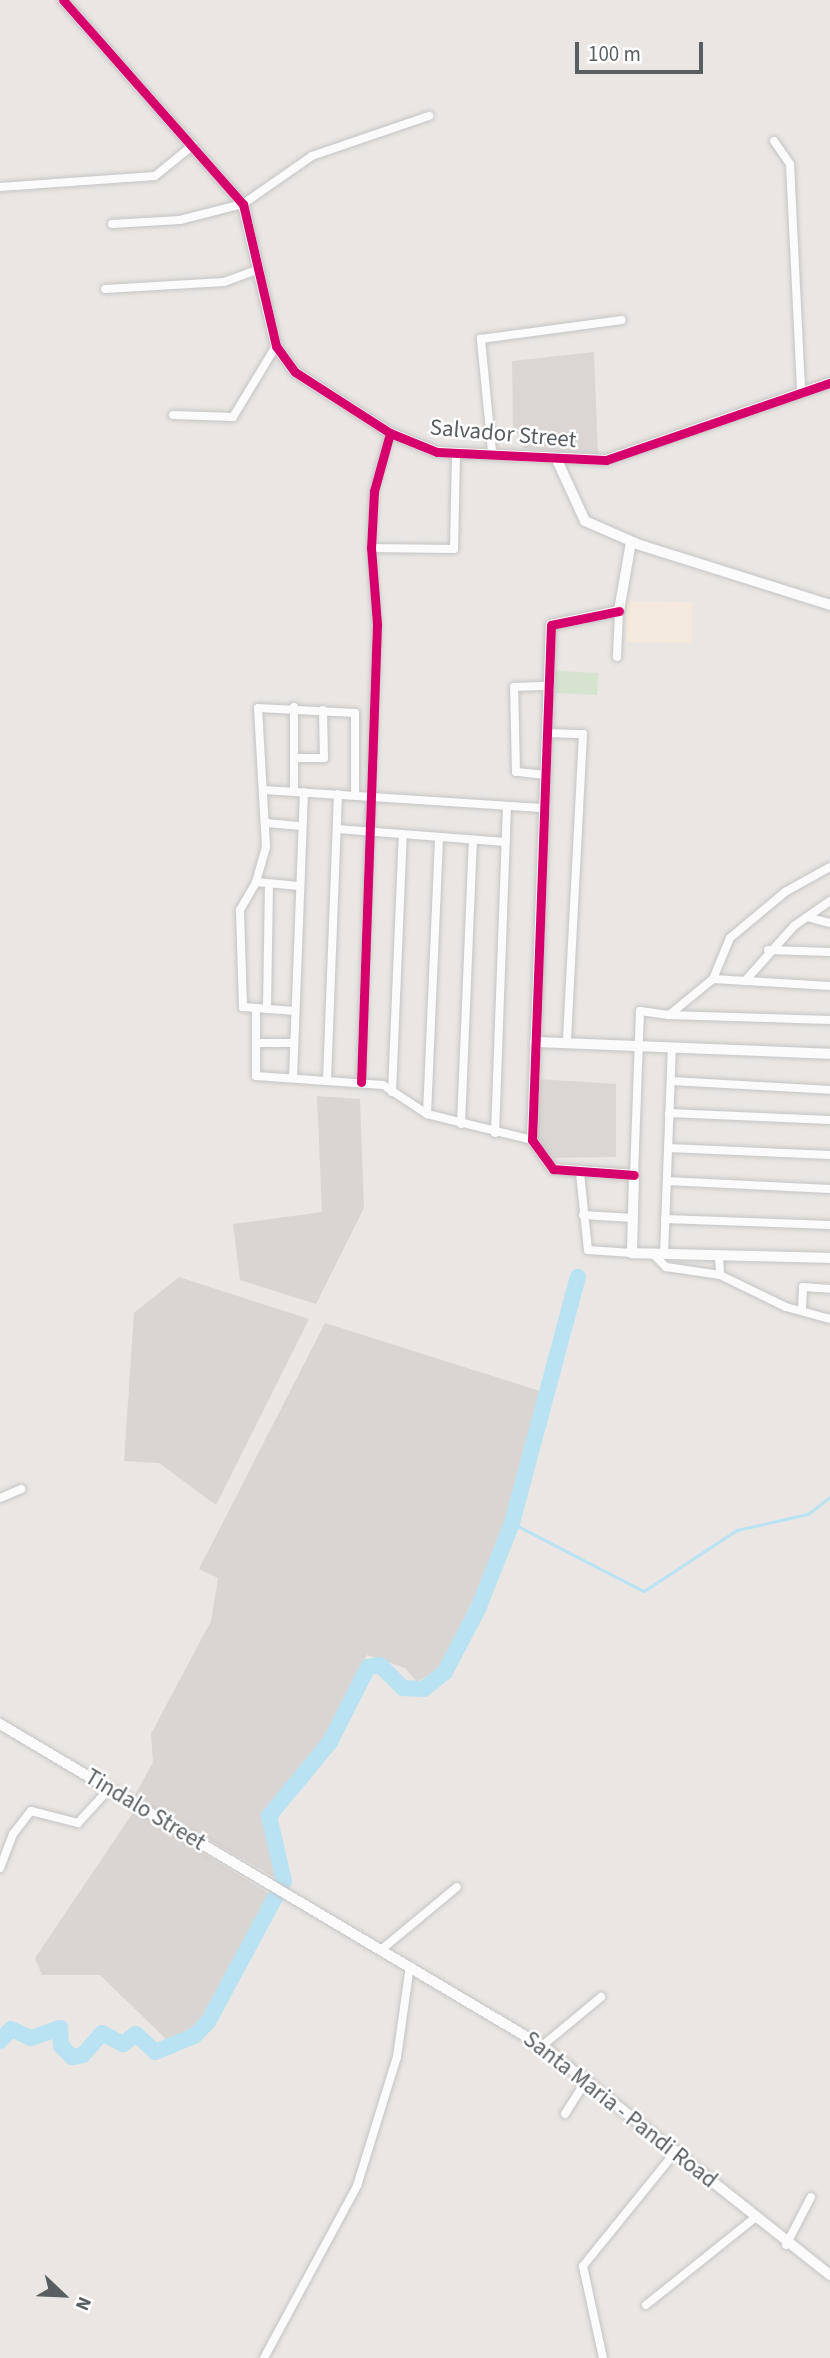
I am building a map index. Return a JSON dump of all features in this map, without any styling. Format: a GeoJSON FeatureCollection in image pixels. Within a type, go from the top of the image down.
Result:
{"type":"FeatureCollection","features":[{"type":"Feature","properties":{"kind":"street","name":"Salvador Street"},"geometry":{"type":"LineString","coordinates":[[64,1],[243,204],[276,346],[295,372],[390,433],[456,454],[492,452],[557,460],[606,460],[830,383]]}},
{"type":"Feature","properties":{"kind":"street"},"geometry":{"type":"LineString","coordinates":[[112,224],[180,220],[243,204],[312,156],[429,116]]}},
{"type":"Feature","properties":{"kind":"street"},"geometry":{"type":"LineString","coordinates":[[774,141],[790,164],[801,393]]}},
{"type":"Feature","properties":{"kind":"street"},"geometry":{"type":"LineString","coordinates":[[0,187],[155,176],[193,145]]}},
{"type":"Feature","properties":{"kind":"street"},"geometry":{"type":"LineString","coordinates":[[104,289],[224,282],[260,269]]}},
{"type":"Feature","properties":{"kind":"street"},"geometry":{"type":"LineString","coordinates":[[492,452],[481,339],[622,320]]}},
{"type":"Feature","properties":{"kind":"street"},"geometry":{"type":"LineString","coordinates":[[173,415],[233,417],[276,346]]}},
{"type":"Feature","properties":{"kind":"street"},"geometry":{"type":"LineString","coordinates":[[361,1082],[377,624],[371,548],[374,491],[390,433]]}},
{"type":"Feature","properties":{"kind":"street"},"geometry":{"type":"LineString","coordinates":[[371,548],[454,549],[456,454]]}},
{"type":"Feature","properties":{"kind":"street"},"geometry":{"type":"LineString","coordinates":[[557,460],[586,521],[631,542],[830,605]]}},
{"type":"Feature","properties":{"kind":"street"},"geometry":{"type":"LineString","coordinates":[[617,657],[620,611],[631,542]]}},
{"type":"Feature","properties":{"kind":"street"},"geometry":{"type":"LineString","coordinates":[[620,611],[584,623],[551,625],[532,1140],[553,1169],[634,1175]]}},
{"type":"Feature","properties":{"kind":"street"},"geometry":{"type":"LineString","coordinates":[[546,775],[516,772],[514,687],[550,687]]}},
{"type":"Feature","properties":{"kind":"street"},"geometry":{"type":"LineString","coordinates":[[295,1011],[243,1007],[240,910],[257,882],[265,823],[258,708],[294,707],[355,713],[355,795]]}},
{"type":"Feature","properties":{"kind":"street"},"geometry":{"type":"LineString","coordinates":[[293,1078],[302,826],[294,758],[294,707]]}},
{"type":"Feature","properties":{"kind":"street"},"geometry":{"type":"LineString","coordinates":[[294,758],[324,758],[323,710]]}},
{"type":"Feature","properties":{"kind":"street"},"geometry":{"type":"LineString","coordinates":[[548,733],[583,734],[567,1043]]}},
{"type":"Feature","properties":{"kind":"street"},"geometry":{"type":"LineString","coordinates":[[264,790],[545,808]]}},
{"type":"Feature","properties":{"kind":"street"},"geometry":{"type":"LineString","coordinates":[[327,1080],[338,794]]}},
{"type":"Feature","properties":{"kind":"street"},"geometry":{"type":"LineString","coordinates":[[495,1133],[507,806]]}},
{"type":"Feature","properties":{"kind":"street"},"geometry":{"type":"LineString","coordinates":[[265,823],[302,826]]}},
{"type":"Feature","properties":{"kind":"street"},"geometry":{"type":"LineString","coordinates":[[337,829],[505,842]]}},
{"type":"Feature","properties":{"kind":"street"},"geometry":{"type":"LineString","coordinates":[[393,1092],[403,834]]}},
{"type":"Feature","properties":{"kind":"street"},"geometry":{"type":"LineString","coordinates":[[427,1114],[439,837]]}},
{"type":"Feature","properties":{"kind":"street"},"geometry":{"type":"LineString","coordinates":[[461,1124],[473,840]]}},
{"type":"Feature","properties":{"kind":"street"},"geometry":{"type":"LineString","coordinates":[[669,1015],[713,979],[730,938],[785,892],[830,867]]}},
{"type":"Feature","properties":{"kind":"street"},"geometry":{"type":"LineString","coordinates":[[257,882],[299,886]]}},
{"type":"Feature","properties":{"kind":"street"},"geometry":{"type":"LineString","coordinates":[[267,1009],[269,885]]}},
{"type":"Feature","properties":{"kind":"street"},"geometry":{"type":"LineString","coordinates":[[745,981],[768,950],[830,901]]}},
{"type":"Feature","properties":{"kind":"street"},"geometry":{"type":"LineString","coordinates":[[807,917],[830,923]]}},
{"type":"Feature","properties":{"kind":"street"},"geometry":{"type":"LineString","coordinates":[[768,950],[830,952]]}},
{"type":"Feature","properties":{"kind":"street"},"geometry":{"type":"LineString","coordinates":[[713,979],[830,986]]}},
{"type":"Feature","properties":{"kind":"street"},"geometry":{"type":"LineString","coordinates":[[256,1008],[256,1076],[361,1082],[393,1092],[427,1114],[532,1140]]}},
{"type":"Feature","properties":{"kind":"street"},"geometry":{"type":"LineString","coordinates":[[632,1253],[640,1011],[669,1015],[830,1020]]}},
{"type":"Feature","properties":{"kind":"street"},"geometry":{"type":"LineString","coordinates":[[535,1042],[830,1054]]}},
{"type":"Feature","properties":{"kind":"street"},"geometry":{"type":"LineString","coordinates":[[256,1043],[294,1044]]}},
{"type":"Feature","properties":{"kind":"street"},"geometry":{"type":"LineString","coordinates":[[672,1047],[665,1219],[658,1253],[666,1267],[720,1275],[786,1307],[802,1308],[830,1319]]}},
{"type":"Feature","properties":{"kind":"street"},"geometry":{"type":"LineString","coordinates":[[671,1081],[830,1090]]}},
{"type":"Feature","properties":{"kind":"street"},"geometry":{"type":"LineString","coordinates":[[669,1113],[830,1120]]}},
{"type":"Feature","properties":{"kind":"street"},"geometry":{"type":"LineString","coordinates":[[668,1148],[830,1155]]}},
{"type":"Feature","properties":{"kind":"street"},"geometry":{"type":"LineString","coordinates":[[580,1173],[588,1250],[830,1258]]}},
{"type":"Feature","properties":{"kind":"street"},"geometry":{"type":"LineString","coordinates":[[667,1181],[830,1189]]}},
{"type":"Feature","properties":{"kind":"street"},"geometry":{"type":"LineString","coordinates":[[583,1214],[633,1218]]}},
{"type":"Feature","properties":{"kind":"street"},"geometry":{"type":"LineString","coordinates":[[665,1219],[830,1225]]}},
{"type":"Feature","properties":{"kind":"street"},"geometry":{"type":"LineString","coordinates":[[719,1255],[720,1275]]}},
{"type":"Feature","properties":{"kind":"street"},"geometry":{"type":"LineString","coordinates":[[802,1308],[803,1287],[830,1289]]}},
{"type":"Feature","properties":{"kind":"street"},"geometry":{"type":"LineString","coordinates":[[0,1499],[20,1489]]}},
{"type":"Feature","properties":{"kind":"street","name":"Tindalo Street"},"geometry":{"type":"LineString","coordinates":[[0,1724],[290,1897]]}},
{"type":"Feature","properties":{"kind":"street"},"geometry":{"type":"LineString","coordinates":[[0,1868],[13,1834],[31,1811],[78,1823],[110,1788]]}},
{"type":"Feature","properties":{"kind":"street"},"geometry":{"type":"LineString","coordinates":[[382,1949],[457,1887]]}},
{"type":"Feature","properties":{"kind":"street","name":"Santa Maria - Pandi Road"},"geometry":{"type":"LineString","coordinates":[[290,1897],[542,2046],[677,2150],[786,2245],[830,2275]]}},
{"type":"Feature","properties":{"kind":"street"},"geometry":{"type":"LineString","coordinates":[[264,2358],[358,2186],[397,2057],[410,1966]]}},
{"type":"Feature","properties":{"kind":"street"},"geometry":{"type":"LineString","coordinates":[[542,2046],[601,1997]]}},
{"type":"Feature","properties":{"kind":"street"},"geometry":{"type":"LineString","coordinates":[[565,2114],[587,2079]]}},
{"type":"Feature","properties":{"kind":"street"},"geometry":{"type":"LineString","coordinates":[[603,2358],[583,2266],[677,2150]]}},
{"type":"Feature","properties":{"kind":"street"},"geometry":{"type":"LineString","coordinates":[[786,2245],[811,2197]]}},
{"type":"Feature","properties":{"kind":"street"},"geometry":{"type":"LineString","coordinates":[[646,2305],[756,2217]]}},
{"type":"Feature","properties":{"kind":"shaded area"},"geometry":{"type":"Polygon","coordinates":[[[594,352],[598,456],[523,448],[523,434],[513,434],[512,361],[594,352]]]}},
{"type":"Feature","properties":{"kind":"shaded area"},"geometry":{"type":"Polygon","coordinates":[[[627,601],[692,602],[692,643],[626,642],[627,601]]]}},
{"type":"Feature","properties":{"kind":"shaded area"},"geometry":{"type":"Polygon","coordinates":[[[537,1079],[616,1084],[616,1157],[548,1158],[535,1133],[537,1079]]]}},
{"type":"Feature","properties":{"kind":"shaded area"},"geometry":{"type":"Polygon","coordinates":[[[317,1096],[360,1099],[364,1208],[316,1304],[240,1280],[233,1224],[322,1212],[317,1096]]]}},
{"type":"Feature","properties":{"kind":"shaded area"},"geometry":{"type":"Polygon","coordinates":[[[179,1277],[309,1319],[216,1505],[159,1463],[124,1461],[134,1313],[179,1277]]]}},
{"type":"Feature","properties":{"kind":"shaded area"},"geometry":{"type":"Polygon","coordinates":[[[325,1323],[543,1392],[508,1529],[439,1669],[417,1682],[405,1668],[367,1655],[327,1735],[265,1813],[276,1878],[134,1797],[153,1762],[151,1734],[211,1621],[218,1578],[199,1569],[325,1323]]]}},
{"type":"Feature","properties":{"kind":"shaded area"},"geometry":{"type":"Polygon","coordinates":[[[134,1811],[271,1895],[204,2023],[168,2041],[100,1975],[42,1975],[35,1958],[134,1811]]]}},
{"type":"Feature","properties":{"kind":"green space"},"geometry":{"type":"Polygon","coordinates":[[[556,671],[598,673],[597,695],[555,693],[556,671]]]}},
{"type":"Feature","properties":{"kind":"waterway"},"geometry":{"type":"LineString","coordinates":[[0,2041],[11,2029],[31,2038],[60,2028],[61,2046],[72,2057],[83,2055],[102,2033],[123,2044],[136,2034],[155,2052],[194,2036],[208,2022],[284,1881],[269,1816],[330,1742],[368,1667],[380,1665],[403,1688],[424,1689],[445,1672],[478,1609],[512,1523],[578,1277]]}},
{"type":"Feature","properties":{"kind":"waterway"},"geometry":{"type":"LineString","coordinates":[[512,1523],[644,1591],[737,1530],[808,1514],[830,1497]]}},
{"type":"Feature","properties":{"kind":"cycle path"},"geometry":{"type":"LineString","coordinates":[[63,0],[243,204],[276,346],[295,372],[390,433],[437,452],[606,460],[830,383]]}},
{"type":"Feature","properties":{"kind":"cycle path"},"geometry":{"type":"LineString","coordinates":[[361,1082],[377,624],[371,548],[374,491],[390,433]]}},
{"type":"Feature","properties":{"kind":"cycle path"},"geometry":{"type":"LineString","coordinates":[[619,611],[551,625],[532,1140],[553,1169],[634,1175]]}}]}
